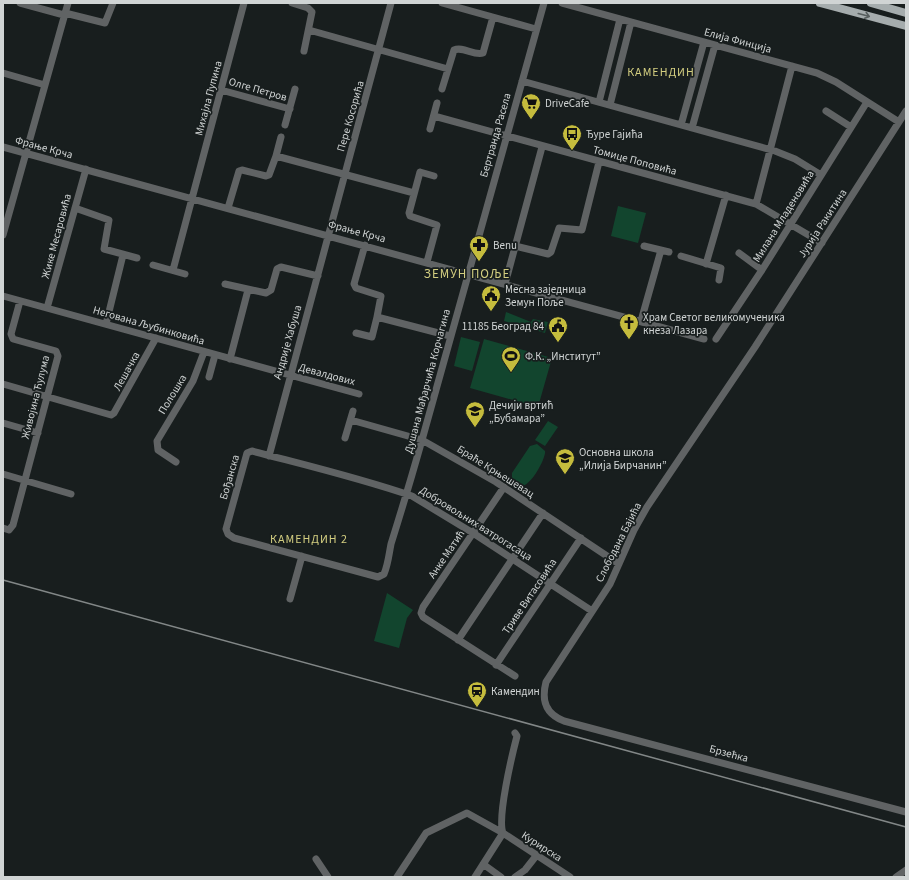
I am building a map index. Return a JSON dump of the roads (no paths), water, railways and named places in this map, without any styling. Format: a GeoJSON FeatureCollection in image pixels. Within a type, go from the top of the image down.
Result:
{"type":"FeatureCollection","features":[{"type":"Feature","properties":{"kind":"main road"},"geometry":{"type":"LineString","coordinates":[[820,3],[906,26]]}},
{"type":"Feature","properties":{"kind":"main road"},"geometry":{"type":"LineString","coordinates":[[871,3],[906,13]]}},
{"type":"Feature","properties":{"kind":"street"},"geometry":{"type":"LineString","coordinates":[[20,3],[105,23],[113,3]]}},
{"type":"Feature","properties":{"kind":"street"},"geometry":{"type":"LineString","coordinates":[[3,235],[5,222],[68,3]]}},
{"type":"Feature","properties":{"kind":"street","name":"Михајла Пупина"},"geometry":{"type":"LineString","coordinates":[[173,270],[244,3]]}},
{"type":"Feature","properties":{"kind":"street"},"geometry":{"type":"LineString","coordinates":[[292,3],[308,8],[312,12],[304,51]]}},
{"type":"Feature","properties":{"kind":"street","name":"Пере Косорића"},"geometry":{"type":"LineString","coordinates":[[329,235],[391,3]]}},
{"type":"Feature","properties":{"kind":"street"},"geometry":{"type":"LineString","coordinates":[[442,3],[536,29]]}},
{"type":"Feature","properties":{"kind":"street","name":"Бертранда Расела"},"geometry":{"type":"LineString","coordinates":[[468,273],[544,3]]}},
{"type":"Feature","properties":{"kind":"street","name":"Елија Финција"},"geometry":{"type":"LineString","coordinates":[[562,3],[792,66],[826,77],[899,122]]}},
{"type":"Feature","properties":{"kind":"street"},"geometry":{"type":"LineString","coordinates":[[442,89],[453,52],[456,49],[480,54],[483,53],[492,17]]}},
{"type":"Feature","properties":{"kind":"street"},"geometry":{"type":"LineString","coordinates":[[599,102],[620,19]]}},
{"type":"Feature","properties":{"kind":"street"},"geometry":{"type":"LineString","coordinates":[[610,105],[631,22]]}},
{"type":"Feature","properties":{"kind":"street"},"geometry":{"type":"LineString","coordinates":[[309,30],[448,69]]}},
{"type":"Feature","properties":{"kind":"street"},"geometry":{"type":"LineString","coordinates":[[681,125],[704,42]]}},
{"type":"Feature","properties":{"kind":"street"},"geometry":{"type":"LineString","coordinates":[[692,128],[715,45]]}},
{"type":"Feature","properties":{"kind":"street"},"geometry":{"type":"LineString","coordinates":[[756,204],[792,66]]}},
{"type":"Feature","properties":{"kind":"street"},"geometry":{"type":"LineString","coordinates":[[3,73],[45,85]]}},
{"type":"Feature","properties":{"kind":"street"},"geometry":{"type":"LineString","coordinates":[[522,81],[770,150],[795,159],[821,175]]}},
{"type":"Feature","properties":{"kind":"street","name":"Олге Петров"},"geometry":{"type":"LineString","coordinates":[[221,90],[290,109]]}},
{"type":"Feature","properties":{"kind":"street","name":"Олге Петров"},"geometry":{"type":"LineString","coordinates":[[285,125],[295,90]]}},
{"type":"Feature","properties":{"kind":"street","name":"Милана Младеновића"},"geometry":{"type":"LineString","coordinates":[[716,339],[762,270],[867,102]]}},
{"type":"Feature","properties":{"kind":"street"},"geometry":{"type":"LineString","coordinates":[[430,130],[437,103]]}},
{"type":"Feature","properties":{"kind":"street"},"geometry":{"type":"LineString","coordinates":[[826,111],[851,127]]}},
{"type":"Feature","properties":{"kind":"street","name":"Јурија Ракитина"},"geometry":{"type":"LineString","coordinates":[[755,347],[906,111]]}},
{"type":"Feature","properties":{"kind":"street","name":"Томице Поповића"},"geometry":{"type":"LineString","coordinates":[[434,116],[542,147],[756,204],[791,223],[822,243]]}},
{"type":"Feature","properties":{"kind":"street"},"geometry":{"type":"LineString","coordinates":[[228,208],[239,171],[242,170],[266,176],[269,175],[281,137]]}},
{"type":"Feature","properties":{"kind":"street","name":"Фрање Крча"},"geometry":{"type":"LineString","coordinates":[[3,147],[468,273],[704,339]]}},
{"type":"Feature","properties":{"kind":"street"},"geometry":{"type":"LineString","coordinates":[[505,284],[542,147]]}},
{"type":"Feature","properties":{"kind":"street"},"geometry":{"type":"LineString","coordinates":[[276,156],[414,193]]}},
{"type":"Feature","properties":{"kind":"street"},"geometry":{"type":"LineString","coordinates":[[515,246],[548,254],[551,252],[559,228],[582,230],[599,162]]}},
{"type":"Feature","properties":{"kind":"street","name":"Жике Месаровића"},"geometry":{"type":"LineString","coordinates":[[47,308],[86,169]]}},
{"type":"Feature","properties":{"kind":"street"},"geometry":{"type":"LineString","coordinates":[[427,262],[437,226],[436,224],[410,216],[409,213],[420,172],[434,176]]}},
{"type":"Feature","properties":{"kind":"street"},"geometry":{"type":"LineString","coordinates":[[706,264],[726,195]]}},
{"type":"Feature","properties":{"kind":"street"},"geometry":{"type":"LineString","coordinates":[[75,208],[109,220],[104,247],[106,250],[137,258]]}},
{"type":"Feature","properties":{"kind":"street","name":"Андрије Хабуша"},"geometry":{"type":"LineString","coordinates":[[268,456],[329,235]]}},
{"type":"Feature","properties":{"kind":"street"},"geometry":{"type":"LineString","coordinates":[[356,333],[372,337],[381,296],[356,288],[354,284],[365,245]]}},
{"type":"Feature","properties":{"kind":"street"},"geometry":{"type":"LineString","coordinates":[[644,246],[669,252]]}},
{"type":"Feature","properties":{"kind":"street"},"geometry":{"type":"LineString","coordinates":[[641,322],[660,250]]}},
{"type":"Feature","properties":{"kind":"street"},"geometry":{"type":"LineString","coordinates":[[739,253],[762,270]]}},
{"type":"Feature","properties":{"kind":"street"},"geometry":{"type":"LineString","coordinates":[[106,324],[123,255]]}},
{"type":"Feature","properties":{"kind":"street"},"geometry":{"type":"LineString","coordinates":[[681,256],[721,268],[719,280]]}},
{"type":"Feature","properties":{"kind":"street"},"geometry":{"type":"LineString","coordinates":[[153,265],[185,274]]}},
{"type":"Feature","properties":{"kind":"street"},"geometry":{"type":"LineString","coordinates":[[225,284],[264,293],[270,292],[277,269],[281,267],[318,276]]}},
{"type":"Feature","properties":{"kind":"street","name":"Душана Мађарчића Корчагина"},"geometry":{"type":"LineString","coordinates":[[302,556],[378,577],[383,576],[468,273]]}},
{"type":"Feature","properties":{"kind":"street"},"geometry":{"type":"LineString","coordinates":[[230,359],[248,290]]}},
{"type":"Feature","properties":{"kind":"street","name":"Негована Љубинковића"},"geometry":{"type":"LineString","coordinates":[[3,296],[289,376]]}},
{"type":"Feature","properties":{"kind":"street","name":"Живојина Ћулума"},"geometry":{"type":"LineString","coordinates":[[3,528],[11,529],[48,396],[58,354],[56,351],[12,337],[20,301]]}},
{"type":"Feature","properties":{"kind":"street"},"geometry":{"type":"LineString","coordinates":[[377,317],[450,336]]}},
{"type":"Feature","properties":{"kind":"street","name":"Лешачка"},"geometry":{"type":"LineString","coordinates":[[48,396],[107,415],[114,413],[156,338]]}},
{"type":"Feature","properties":{"kind":"street","name":"Слободана Бајића"},"geometry":{"type":"LineString","coordinates":[[548,712],[545,699],[546,682],[610,584],[634,530],[647,507],[755,347]]}},
{"type":"Feature","properties":{"kind":"street","name":"Полошка"},"geometry":{"type":"LineString","coordinates":[[176,462],[158,450],[157,446],[160,436],[193,381],[204,352]]}},
{"type":"Feature","properties":{"kind":"street"},"geometry":{"type":"LineString","coordinates":[[209,377],[215,355]]}},
{"type":"Feature","properties":{"kind":"street","name":"Девалдових"},"geometry":{"type":"LineString","coordinates":[[289,376],[359,394]]}},
{"type":"Feature","properties":{"kind":"street"},"geometry":{"type":"LineString","coordinates":[[3,384],[48,396]]}},
{"type":"Feature","properties":{"kind":"street"},"geometry":{"type":"LineString","coordinates":[[345,438],[353,411]]}},
{"type":"Feature","properties":{"kind":"street","name":"Браће Крњешевац"},"geometry":{"type":"LineString","coordinates":[[351,420],[422,440],[504,487],[619,564]]}},
{"type":"Feature","properties":{"kind":"street"},"geometry":{"type":"LineString","coordinates":[[3,424],[38,433]]}},
{"type":"Feature","properties":{"kind":"street","name":"Бођанска"},"geometry":{"type":"LineString","coordinates":[[268,456],[252,451],[247,453],[226,529],[227,532],[231,537],[302,556]]}},
{"type":"Feature","properties":{"kind":"street","name":"Добровољних ватрогасаца"},"geometry":{"type":"LineString","coordinates":[[268,456],[406,494],[473,533],[592,611]]}},
{"type":"Feature","properties":{"kind":"street"},"geometry":{"type":"LineString","coordinates":[[3,474],[71,494]]}},
{"type":"Feature","properties":{"kind":"street","name":"Анке Матић"},"geometry":{"type":"LineString","coordinates":[[458,640],[423,617],[421,613],[423,606],[504,487]]}},
{"type":"Feature","properties":{"kind":"street"},"geometry":{"type":"LineString","coordinates":[[515,676],[458,640],[543,513]]}},
{"type":"Feature","properties":{"kind":"street","name":"Триве Витасовића"},"geometry":{"type":"LineString","coordinates":[[496,665],[581,538]]}},
{"type":"Feature","properties":{"kind":"street"},"geometry":{"type":"LineString","coordinates":[[290,599],[302,556]]}},
{"type":"Feature","properties":{"kind":"street","name":"Брзећка"},"geometry":{"type":"LineString","coordinates":[[548,712],[564,720],[906,812]]}},
{"type":"Feature","properties":{"kind":"street"},"geometry":{"type":"LineString","coordinates":[[475,877],[504,833],[502,826],[505,794],[517,736],[515,733]]}},
{"type":"Feature","properties":{"kind":"street","name":"Курирска"},"geometry":{"type":"LineString","coordinates":[[397,877],[425,834],[461,814],[470,814],[504,833],[536,856],[570,877]]}},
{"type":"Feature","properties":{"kind":"street"},"geometry":{"type":"LineString","coordinates":[[515,877],[526,870],[536,856]]}},
{"type":"Feature","properties":{"kind":"street"},"geometry":{"type":"LineString","coordinates":[[316,859],[328,877]]}},
{"type":"Feature","properties":{"kind":"street"},"geometry":{"type":"LineString","coordinates":[[484,864],[501,877]]}},
{"type":"Feature","properties":{"kind":"street"},"geometry":{"type":"LineString","coordinates":[[896,877],[906,870]]}},
{"type":"Feature","properties":{"kind":"railway"},"geometry":{"type":"LineString","coordinates":[[3,580],[906,827]]}},
{"type":"Feature","properties":{"kind":"place","name":"DriveCafe"},"geometry":{"type":"Point","coordinates":[531,120]}},
{"type":"Feature","properties":{"kind":"place","name":"Ђуре Гајића"},"geometry":{"type":"Point","coordinates":[572,151]}},
{"type":"Feature","properties":{"kind":"place","name":"Benu"},"geometry":{"type":"Point","coordinates":[479,262]}},
{"type":"Feature","properties":{"kind":"place","name":"Месна заједница Земун Поље"},"geometry":{"type":"Point","coordinates":[491,312]}},
{"type":"Feature","properties":{"kind":"place","name":"Храм Светог великомученика кнеза Лазара"},"geometry":{"type":"Point","coordinates":[629,340]}},
{"type":"Feature","properties":{"kind":"place","name":"11185 Београд 84"},"geometry":{"type":"Point","coordinates":[558,343]}},
{"type":"Feature","properties":{"kind":"place","name":"Ф.К. „Институт”"},"geometry":{"type":"Point","coordinates":[511,373]}},
{"type":"Feature","properties":{"kind":"place","name":"Дечији вртић „Бубамара”"},"geometry":{"type":"Point","coordinates":[475,428]}},
{"type":"Feature","properties":{"kind":"place","name":"Основна школа „Илија Бирчанин”"},"geometry":{"type":"Point","coordinates":[565,475]}},
{"type":"Feature","properties":{"kind":"place","name":"Камендин"},"geometry":{"type":"Point","coordinates":[477,708]}},
{"type":"Feature","properties":{"kind":"district","name":"КАМЕНДИН"},"geometry":{"type":"Point","coordinates":[661,72]}},
{"type":"Feature","properties":{"kind":"district","name":"ЗЕМУН ПОЉЕ"},"geometry":{"type":"Point","coordinates":[467,273]}},
{"type":"Feature","properties":{"kind":"district","name":"КАМЕНДИН 2"},"geometry":{"type":"Point","coordinates":[309,539]}}]}
